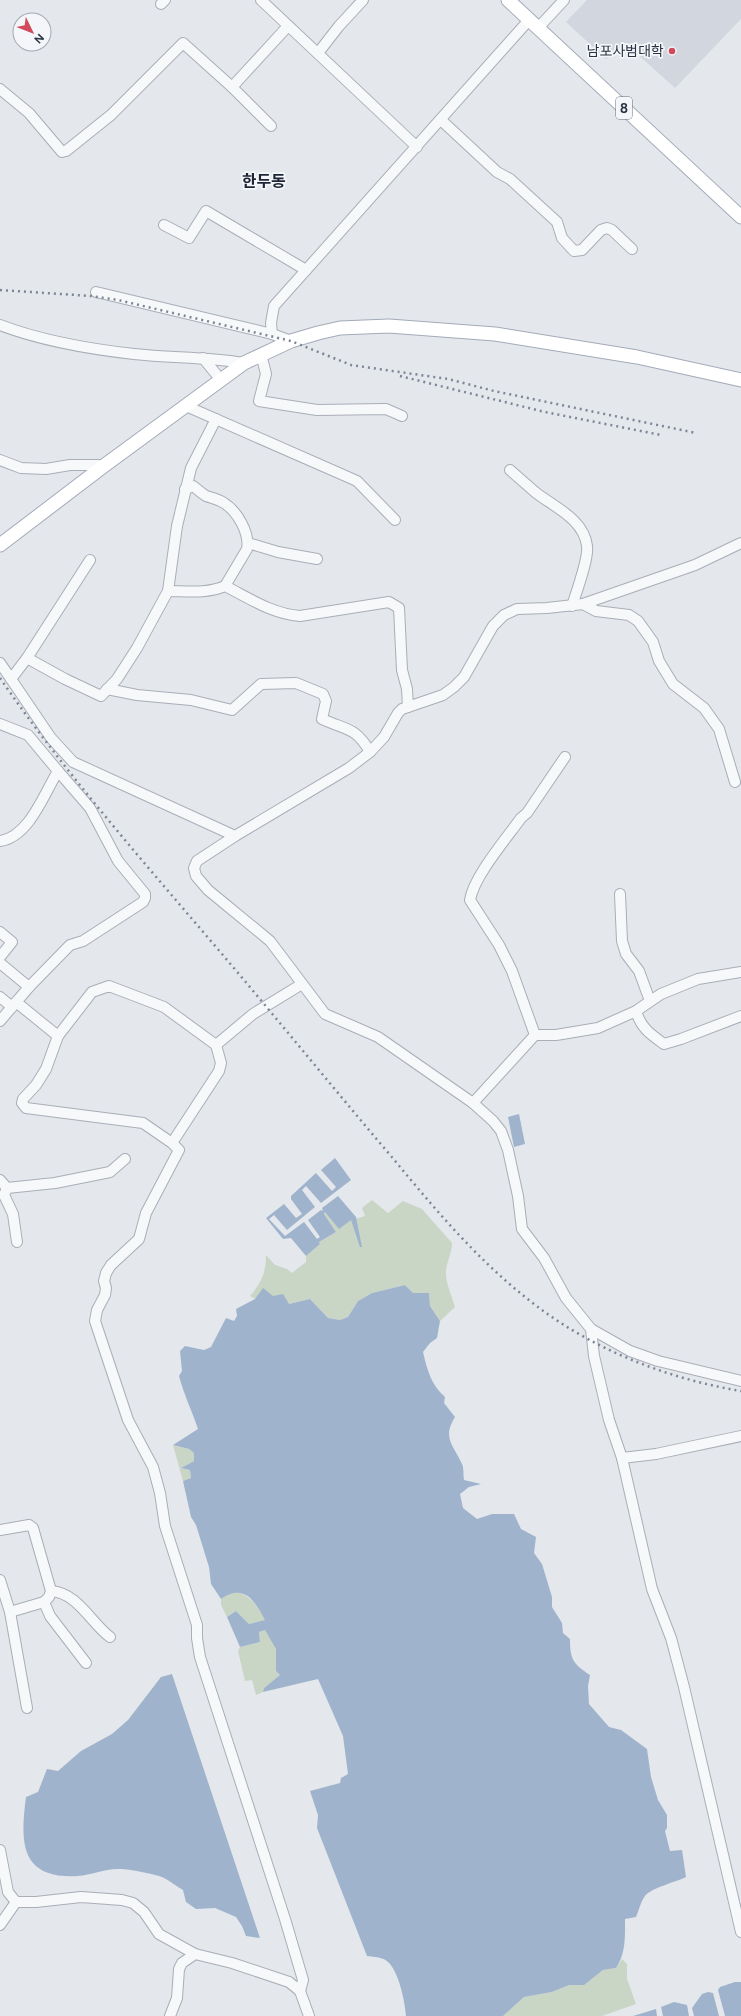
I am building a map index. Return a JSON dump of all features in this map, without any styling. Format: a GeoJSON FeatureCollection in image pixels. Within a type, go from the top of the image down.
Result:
{"type":"FeatureCollection","features":[{"type":"Feature","properties":{"kind":"main road","name":"8"},"geometry":{"type":"LineString","coordinates":[[508,0],[741,217]]}},
{"type":"Feature","properties":{"kind":"main road"},"geometry":{"type":"LineString","coordinates":[[0,545],[105,465],[244,364],[261,354],[291,341],[340,328],[388,326],[433,328],[548,342],[637,357],[741,380]]}},
{"type":"Feature","properties":{"kind":"street"},"geometry":{"type":"LineString","coordinates":[[261,0],[417,147]]}},
{"type":"Feature","properties":{"kind":"street"},"geometry":{"type":"LineString","coordinates":[[318,53],[339,26],[363,0]]}},
{"type":"Feature","properties":{"kind":"street"},"geometry":{"type":"LineString","coordinates":[[272,334],[270,323],[274,306],[441,120],[534,24],[564,0]]}},
{"type":"Feature","properties":{"kind":"street"},"geometry":{"type":"LineString","coordinates":[[232,87],[288,26]]}},
{"type":"Feature","properties":{"kind":"street"},"geometry":{"type":"LineString","coordinates":[[0,89],[29,113],[62,152],[73,147],[111,115],[183,43],[232,87],[271,126]]}},
{"type":"Feature","properties":{"kind":"street"},"geometry":{"type":"LineString","coordinates":[[441,120],[497,172],[510,179],[557,222],[562,238],[574,251],[582,250],[601,230],[606,228],[612,230],[632,249]]}},
{"type":"Feature","properties":{"kind":"street"},"geometry":{"type":"LineString","coordinates":[[164,225],[189,238],[206,211],[306,270]]}},
{"type":"Feature","properties":{"kind":"street"},"geometry":{"type":"LineString","coordinates":[[96,292],[272,334],[291,341]]}},
{"type":"Feature","properties":{"kind":"street"},"geometry":{"type":"LineString","coordinates":[[0,325],[58,342],[135,354],[203,358],[244,364]]}},
{"type":"Feature","properties":{"kind":"street"},"geometry":{"type":"LineString","coordinates":[[261,354],[266,374],[258,401],[318,410],[386,409],[402,416]]}},
{"type":"Feature","properties":{"kind":"street"},"geometry":{"type":"LineString","coordinates":[[203,358],[221,380]]}},
{"type":"Feature","properties":{"kind":"street"},"geometry":{"type":"LineString","coordinates":[[186,406],[357,481],[395,520]]}},
{"type":"Feature","properties":{"kind":"street"},"geometry":{"type":"LineString","coordinates":[[27,658],[65,679],[101,696],[117,679],[137,648],[168,591],[177,526],[185,489],[191,468],[216,419]]}},
{"type":"Feature","properties":{"kind":"street"},"geometry":{"type":"LineString","coordinates":[[0,460],[21,468],[46,469],[70,465],[105,465]]}},
{"type":"Feature","properties":{"kind":"street"},"geometry":{"type":"LineString","coordinates":[[510,470],[536,493],[566,514],[576,524],[585,537],[588,547],[572,606]]}},
{"type":"Feature","properties":{"kind":"street"},"geometry":{"type":"LineString","coordinates":[[168,591],[200,591],[218,589],[225,586],[247,549],[248,543],[240,520],[224,503],[205,495],[193,486],[185,489]]}},
{"type":"Feature","properties":{"kind":"street"},"geometry":{"type":"LineString","coordinates":[[248,543],[278,552],[317,560]]}},
{"type":"Feature","properties":{"kind":"street"},"geometry":{"type":"LineString","coordinates":[[741,543],[695,565],[583,604],[517,609],[504,615],[493,626],[464,677],[443,695],[402,709],[398,713],[384,737],[370,752],[349,768],[235,836],[197,861],[194,868],[196,876],[208,890],[270,941],[324,1014],[378,1037],[473,1103],[493,1121],[501,1131],[514,1177],[522,1229],[544,1258],[566,1298],[591,1329],[630,1351],[658,1362],[741,1382]]}},
{"type":"Feature","properties":{"kind":"street"},"geometry":{"type":"LineString","coordinates":[[11,679],[27,658],[90,560]]}},
{"type":"Feature","properties":{"kind":"street"},"geometry":{"type":"LineString","coordinates":[[225,586],[272,610],[288,615],[300,616],[389,602],[396,605],[399,608],[402,670],[407,689],[408,707]]}},
{"type":"Feature","properties":{"kind":"street"},"geometry":{"type":"LineString","coordinates":[[583,604],[596,611],[629,615],[638,621],[654,642],[659,661],[673,684],[704,708],[719,729],[735,782]]}},
{"type":"Feature","properties":{"kind":"street"},"geometry":{"type":"LineString","coordinates":[[0,663],[51,738],[73,762],[235,836]]}},
{"type":"Feature","properties":{"kind":"street"},"geometry":{"type":"LineString","coordinates":[[107,689],[137,695],[191,700],[232,710],[261,684],[296,683],[323,694],[326,702],[322,719],[340,728],[354,731],[363,740],[370,752]]}},
{"type":"Feature","properties":{"kind":"street"},"geometry":{"type":"LineString","coordinates":[[0,724],[28,735],[90,808],[118,861],[145,894],[143,902],[83,942],[70,945],[29,987],[0,1021]]}},
{"type":"Feature","properties":{"kind":"street"},"geometry":{"type":"LineString","coordinates":[[535,1035],[512,971],[499,945],[470,900],[472,890],[491,861],[520,818],[527,813],[565,757]]}},
{"type":"Feature","properties":{"kind":"street"},"geometry":{"type":"LineString","coordinates":[[0,841],[14,836],[27,825],[58,771]]}},
{"type":"Feature","properties":{"kind":"street"},"geometry":{"type":"LineString","coordinates":[[620,894],[622,941],[626,954],[640,971],[650,1001]]}},
{"type":"Feature","properties":{"kind":"street"},"geometry":{"type":"LineString","coordinates":[[0,932],[12,942],[0,957]]}},
{"type":"Feature","properties":{"kind":"street"},"geometry":{"type":"LineString","coordinates":[[0,963],[29,987]]}},
{"type":"Feature","properties":{"kind":"street"},"geometry":{"type":"LineString","coordinates":[[473,1103],[535,1035],[556,1035],[598,1028],[636,1011],[661,994],[698,979],[741,972]]}},
{"type":"Feature","properties":{"kind":"street"},"geometry":{"type":"LineString","coordinates":[[216,1045],[253,1014],[302,984]]}},
{"type":"Feature","properties":{"kind":"street"},"geometry":{"type":"LineString","coordinates":[[172,1143],[219,1071],[221,1063],[216,1045],[164,1007],[109,986],[92,992],[58,1036],[46,1069],[36,1085],[23,1099],[22,1103],[26,1108],[143,1123],[172,1143],[179,1150],[146,1213],[139,1239],[112,1265],[106,1273],[104,1281],[106,1288],[105,1294],[97,1310],[95,1321],[128,1420],[153,1467],[160,1493],[165,1526],[197,1625],[197,1638],[200,1657],[285,1919],[302,1980],[300,1991],[309,2016]]}},
{"type":"Feature","properties":{"kind":"street"},"geometry":{"type":"LineString","coordinates":[[0,997],[14,1004],[58,1036]]}},
{"type":"Feature","properties":{"kind":"street"},"geometry":{"type":"LineString","coordinates":[[636,1011],[639,1022],[646,1032],[664,1044],[741,1016]]}},
{"type":"Feature","properties":{"kind":"street"},"geometry":{"type":"LineString","coordinates":[[7,1188],[55,1183],[110,1172],[125,1159]]}},
{"type":"Feature","properties":{"kind":"street"},"geometry":{"type":"LineString","coordinates":[[0,1180],[7,1188]]}},
{"type":"Feature","properties":{"kind":"street"},"geometry":{"type":"LineString","coordinates":[[7,1188],[4,1195],[13,1214],[17,1242]]}},
{"type":"Feature","properties":{"kind":"street"},"geometry":{"type":"LineString","coordinates":[[591,1329],[594,1356],[609,1420],[622,1458],[652,1589],[671,1638],[684,1686],[741,1932]]}},
{"type":"Feature","properties":{"kind":"street"},"geometry":{"type":"LineString","coordinates":[[622,1458],[656,1454],[741,1436]]}},
{"type":"Feature","properties":{"kind":"street"},"geometry":{"type":"LineString","coordinates":[[0,1530],[28,1525],[34,1528],[51,1591],[49,1598],[44,1602],[10,1612]]}},
{"type":"Feature","properties":{"kind":"street"},"geometry":{"type":"LineString","coordinates":[[0,1580],[10,1612],[27,1708]]}},
{"type":"Feature","properties":{"kind":"street"},"geometry":{"type":"LineString","coordinates":[[51,1591],[62,1592],[70,1596],[110,1638]]}},
{"type":"Feature","properties":{"kind":"street"},"geometry":{"type":"LineString","coordinates":[[44,1602],[50,1616],[86,1663]]}},
{"type":"Feature","properties":{"kind":"street"},"geometry":{"type":"LineString","coordinates":[[0,1850],[8,1892],[16,1902]]}},
{"type":"Feature","properties":{"kind":"street"},"geometry":{"type":"LineString","coordinates":[[16,1902],[36,1902],[81,1897],[122,1900],[133,1903],[144,1912],[159,1934],[196,1954],[232,1963],[289,1982],[300,1991]]}},
{"type":"Feature","properties":{"kind":"street"},"geometry":{"type":"LineString","coordinates":[[0,1925],[16,1902]]}},
{"type":"Feature","properties":{"kind":"street"},"geometry":{"type":"LineString","coordinates":[[170,2016],[177,1998],[179,1969],[182,1963],[196,1954]]}},
{"type":"Feature","properties":{"kind":"shaded area","name":"남포사범대학"},"geometry":{"type":"Polygon","coordinates":[[[587,0],[741,0],[741,19],[675,88],[625,43],[606,59],[566,22],[587,0]]]}},
{"type":"Feature","properties":{"kind":"green space"},"geometry":{"type":"Polygon","coordinates":[[[372,1200],[388,1213],[403,1201],[422,1209],[452,1243],[446,1275],[455,1307],[440,1321],[430,1306],[429,1293],[413,1293],[405,1285],[372,1293],[358,1301],[348,1317],[340,1320],[328,1318],[310,1299],[289,1304],[255,1299],[250,1296],[258,1286],[262,1277],[266,1255],[275,1265],[287,1269],[292,1273],[306,1262],[306,1256],[320,1244],[319,1242],[336,1232],[324,1214],[325,1212],[351,1220],[362,1247],[355,1219],[365,1216],[362,1208],[372,1200]]]}},
{"type":"Feature","properties":{"kind":"green space"},"geometry":{"type":"Polygon","coordinates":[[[173,1445],[189,1449],[194,1453],[194,1461],[181,1468],[190,1470],[191,1478],[183,1481],[173,1445]]]}},
{"type":"Feature","properties":{"kind":"green space"},"geometry":{"type":"Polygon","coordinates":[[[238,1592],[248,1597],[258,1607],[266,1620],[249,1624],[236,1611],[227,1617],[221,1605],[221,1599],[230,1593],[238,1592]]]}},
{"type":"Feature","properties":{"kind":"green space"},"geometry":{"type":"Polygon","coordinates":[[[266,1629],[276,1649],[276,1671],[280,1675],[264,1688],[263,1692],[256,1695],[252,1680],[245,1681],[238,1651],[240,1647],[260,1642],[259,1632],[266,1629]]]}},
{"type":"Feature","properties":{"kind":"green space"},"geometry":{"type":"Polygon","coordinates":[[[622,1959],[627,1964],[627,1979],[636,2004],[602,2016],[503,2016],[524,1997],[552,1992],[569,1985],[583,1985],[603,1970],[616,1968],[622,1959]]]}},
{"type":"Feature","properties":{"kind":"water"},"geometry":{"type":"Polygon","coordinates":[[[519,1114],[525,1144],[514,1147],[508,1117],[519,1114]]]}},
{"type":"Feature","properties":{"kind":"water"},"geometry":{"type":"Polygon","coordinates":[[[335,1158],[351,1180],[321,1203],[306,1186],[302,1190],[315,1207],[287,1230],[274,1215],[269,1219],[285,1236],[304,1222],[317,1239],[320,1237],[308,1220],[321,1210],[323,1211],[322,1208],[338,1196],[356,1217],[362,1247],[360,1247],[351,1220],[339,1229],[325,1212],[324,1214],[336,1232],[319,1242],[320,1244],[306,1256],[291,1238],[283,1239],[266,1218],[284,1204],[296,1218],[302,1214],[291,1199],[291,1196],[316,1173],[332,1191],[336,1187],[321,1170],[335,1158]]]}},
{"type":"Feature","properties":{"kind":"water"},"geometry":{"type":"Polygon","coordinates":[[[405,1285],[413,1293],[429,1293],[430,1306],[440,1321],[437,1338],[430,1343],[423,1352],[428,1371],[433,1382],[445,1397],[444,1403],[455,1417],[449,1430],[449,1436],[452,1446],[463,1466],[464,1480],[481,1484],[469,1487],[460,1494],[463,1508],[477,1519],[492,1514],[514,1514],[521,1529],[536,1537],[534,1553],[542,1564],[552,1597],[552,1607],[562,1623],[563,1633],[570,1639],[571,1652],[576,1664],[590,1675],[588,1686],[589,1704],[609,1727],[621,1730],[647,1749],[651,1777],[658,1800],[667,1815],[667,1828],[665,1831],[670,1851],[682,1850],[686,1877],[648,1893],[642,1900],[636,1917],[625,1919],[625,1938],[622,1957],[616,1968],[603,1970],[584,1985],[569,1985],[552,1992],[524,1997],[503,2016],[406,2016],[401,1988],[392,1967],[384,1959],[367,1956],[317,1828],[318,1815],[310,1791],[340,1783],[341,1778],[348,1774],[343,1736],[318,1679],[263,1692],[264,1688],[280,1675],[276,1671],[276,1649],[265,1630],[259,1632],[260,1642],[240,1647],[227,1617],[236,1611],[249,1624],[265,1620],[257,1606],[248,1596],[236,1593],[221,1599],[211,1584],[209,1567],[196,1525],[191,1517],[183,1481],[191,1478],[190,1470],[181,1468],[194,1461],[194,1453],[189,1449],[173,1445],[198,1429],[179,1376],[182,1371],[180,1351],[185,1346],[204,1350],[211,1347],[226,1318],[234,1321],[237,1316],[236,1309],[255,1299],[263,1288],[273,1296],[283,1294],[289,1304],[310,1299],[328,1318],[340,1320],[348,1317],[358,1301],[372,1293],[405,1285]]]}},
{"type":"Feature","properties":{"kind":"water"},"geometry":{"type":"Polygon","coordinates":[[[172,1674],[260,1938],[246,1936],[236,1917],[215,1908],[196,1909],[186,1902],[183,1890],[162,1877],[153,1874],[120,1869],[78,1876],[59,1875],[45,1871],[34,1864],[28,1855],[23,1829],[26,1797],[38,1792],[47,1769],[58,1771],[81,1751],[112,1734],[128,1720],[161,1677],[172,1674]]]}},
{"type":"Feature","properties":{"kind":"water"},"geometry":{"type":"Polygon","coordinates":[[[735,1982],[741,1982],[741,2016],[725,2016],[718,1990],[720,1987],[735,1982]]]}},
{"type":"Feature","properties":{"kind":"water"},"geometry":{"type":"Polygon","coordinates":[[[708,1992],[713,1993],[719,2016],[694,2016],[692,2008],[702,1994],[708,1992]]]}},
{"type":"Feature","properties":{"kind":"water"},"geometry":{"type":"Polygon","coordinates":[[[674,2002],[687,2005],[689,2016],[663,2016],[661,2007],[674,2002]]]}},
{"type":"Feature","properties":{"kind":"water"},"geometry":{"type":"Polygon","coordinates":[[[656,2009],[657,2016],[633,2016],[656,2009]]]}},
{"type":"Feature","properties":{"kind":"railway"},"geometry":{"type":"LineString","coordinates":[[0,290],[91,296],[118,300],[291,341],[351,365],[448,379],[494,391],[696,433]]}},
{"type":"Feature","properties":{"kind":"railway"},"geometry":{"type":"LineString","coordinates":[[400,376],[545,412],[661,435]]}},
{"type":"Feature","properties":{"kind":"railway"},"geometry":{"type":"LineString","coordinates":[[0,678],[31,722],[97,806],[430,1203],[471,1248],[515,1289],[539,1308],[584,1337],[649,1367],[695,1381],[741,1391]]}},
{"type":"Feature","properties":{"kind":"place","name":"남포사범대학"},"geometry":{"type":"Point","coordinates":[672,51]}},
{"type":"Feature","properties":{"kind":"district","name":"한두동"},"geometry":{"type":"Point","coordinates":[264,181]}}]}
